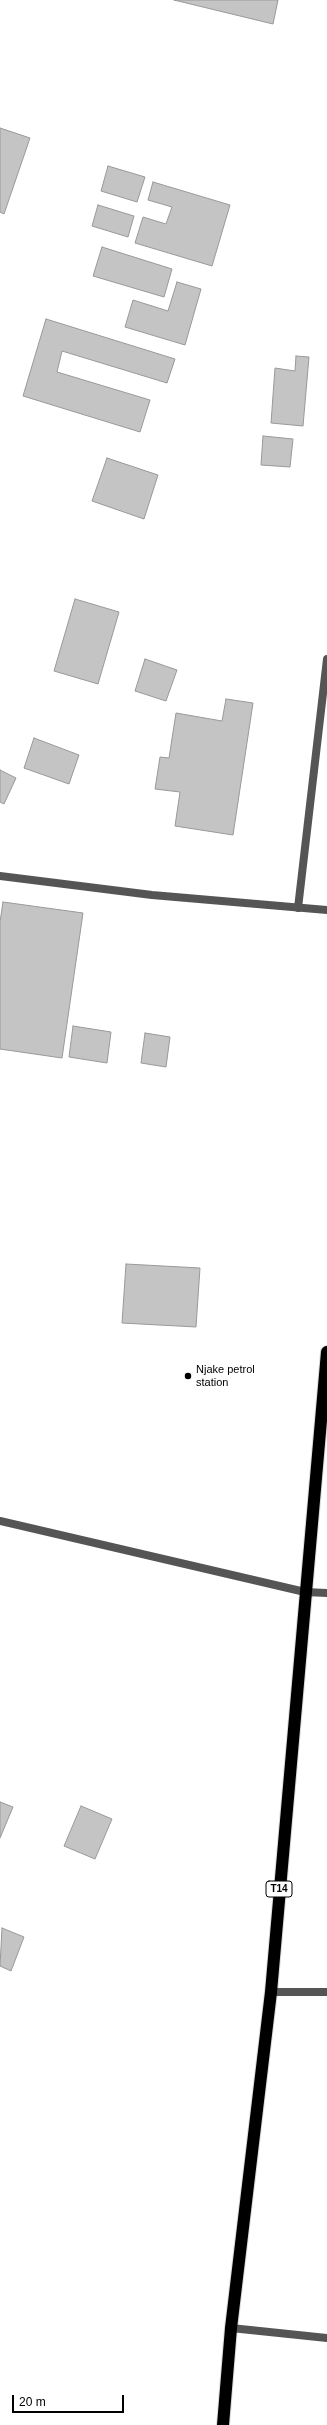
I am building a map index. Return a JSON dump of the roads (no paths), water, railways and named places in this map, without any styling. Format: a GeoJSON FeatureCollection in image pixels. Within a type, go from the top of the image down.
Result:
{"type":"FeatureCollection","features":[{"type":"Feature","properties":{"kind":"highway","name":"T14"},"geometry":{"type":"LineString","coordinates":[[223,2425],[231,2328],[271,1992],[327,1352]]}},
{"type":"Feature","properties":{"kind":"street"},"geometry":{"type":"LineString","coordinates":[[298,908],[327,659]]}},
{"type":"Feature","properties":{"kind":"street"},"geometry":{"type":"LineString","coordinates":[[0,876],[152,895],[327,910]]}},
{"type":"Feature","properties":{"kind":"street"},"geometry":{"type":"LineString","coordinates":[[0,1521],[305,1592],[327,1593]]}},
{"type":"Feature","properties":{"kind":"street"},"geometry":{"type":"LineString","coordinates":[[271,1992],[327,1992]]}},
{"type":"Feature","properties":{"kind":"street"},"geometry":{"type":"LineString","coordinates":[[231,2328],[327,2338]]}},
{"type":"Feature","properties":{"kind":"place","name":"Njake petrol station"},"geometry":{"type":"Point","coordinates":[188,1376]}}]}
